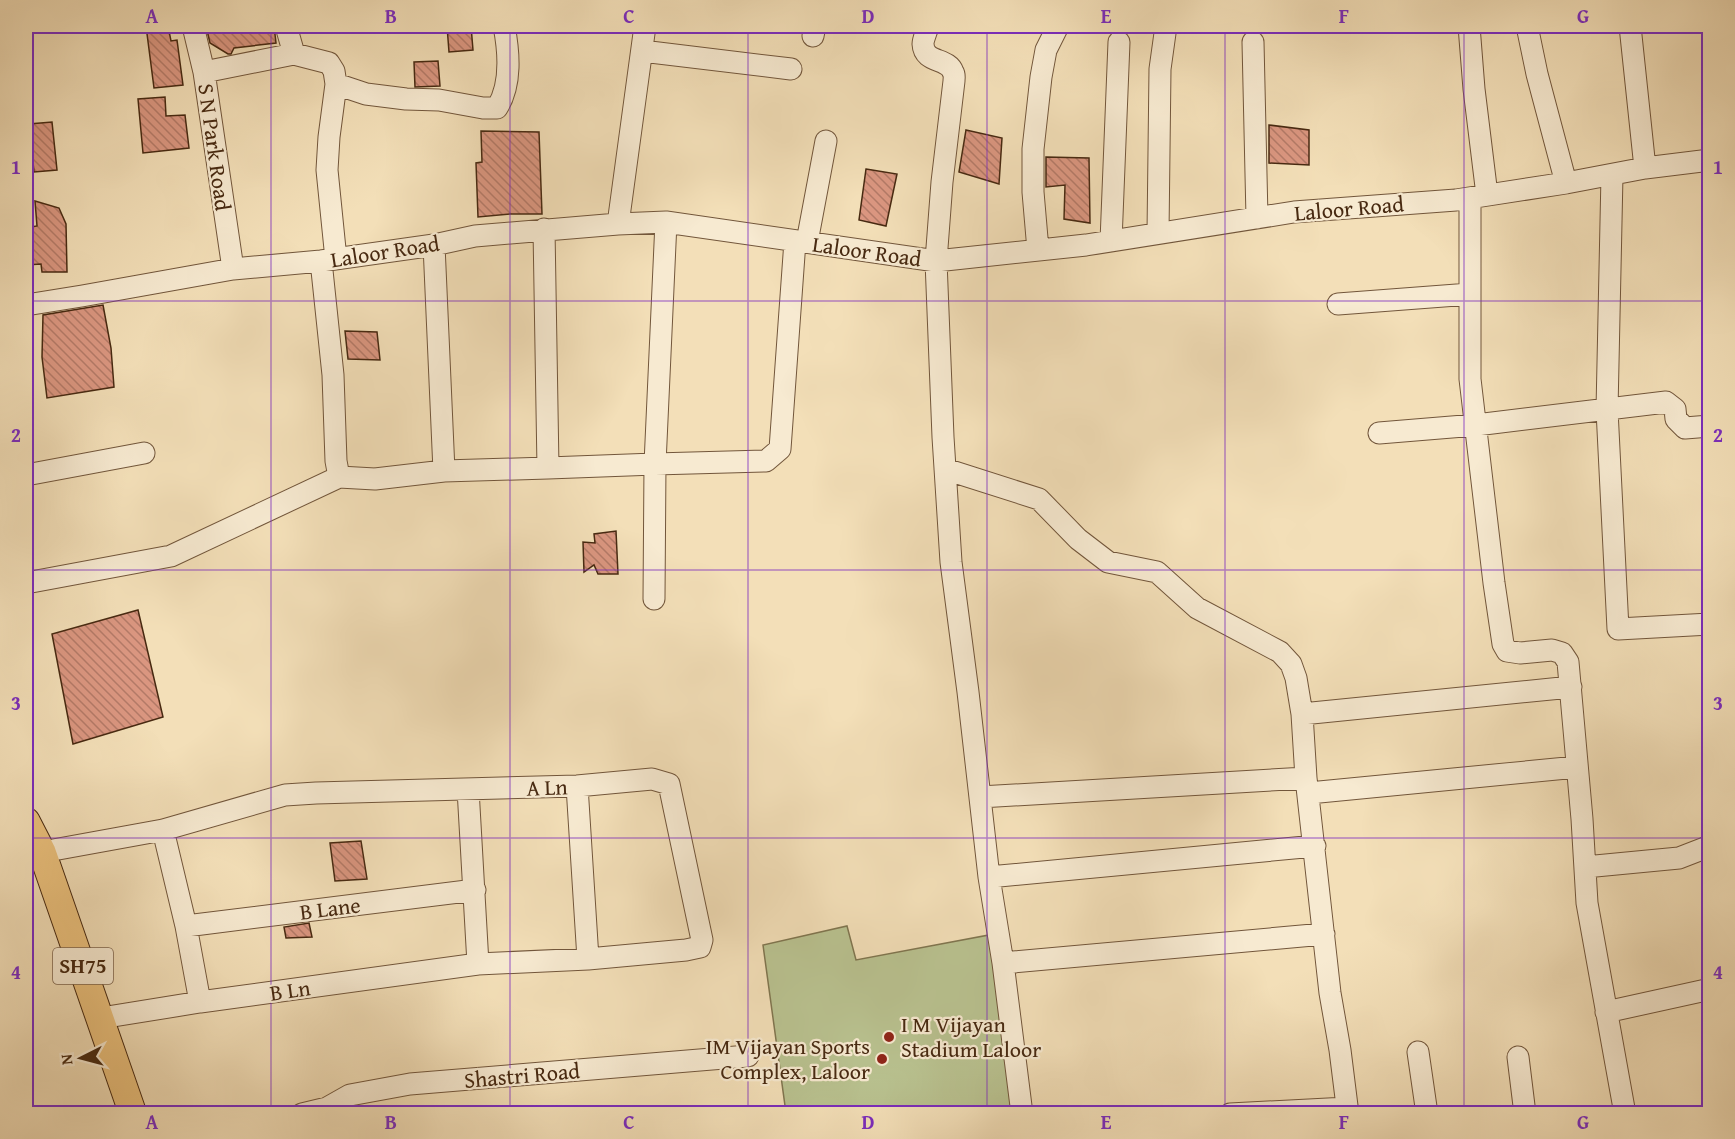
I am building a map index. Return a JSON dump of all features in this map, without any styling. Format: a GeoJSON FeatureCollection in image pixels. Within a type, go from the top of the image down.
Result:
{"type":"FeatureCollection","features":[{"type":"Feature","properties":{"kind":"main road","name":"SH75"},"geometry":{"type":"LineString","coordinates":[[33,841],[101,1018],[134,1113]]}},
{"type":"Feature","properties":{"kind":"street","name":"S N Park Road"},"geometry":{"type":"LineString","coordinates":[[193,26],[204,72],[233,269]]}},
{"type":"Feature","properties":{"kind":"street"},"geometry":{"type":"LineString","coordinates":[[286,26],[294,54]]}},
{"type":"Feature","properties":{"kind":"street"},"geometry":{"type":"LineString","coordinates":[[336,84],[366,94],[440,100],[483,108],[497,108],[506,85],[509,51],[504,26]]}},
{"type":"Feature","properties":{"kind":"street"},"geometry":{"type":"LineString","coordinates":[[618,224],[645,26]]}},
{"type":"Feature","properties":{"kind":"street"},"geometry":{"type":"LineString","coordinates":[[928,26],[923,43],[926,53],[931,59],[948,64],[953,71],[954,81],[942,182],[936,261],[951,562],[989,877],[1003,963],[1022,1113]]}},
{"type":"Feature","properties":{"kind":"street"},"geometry":{"type":"LineString","coordinates":[[1038,250],[1033,192],[1033,149],[1041,77],[1047,50],[1058,26]]}},
{"type":"Feature","properties":{"kind":"street"},"geometry":{"type":"LineString","coordinates":[[1158,233],[1160,69],[1166,26]]}},
{"type":"Feature","properties":{"kind":"street"},"geometry":{"type":"LineString","coordinates":[[1469,26],[1479,197],[1470,294],[1470,379],[1503,644],[1507,651],[1520,653],[1552,650],[1562,653],[1568,662],[1587,903],[1625,1113]]}},
{"type":"Feature","properties":{"kind":"street"},"geometry":{"type":"LineString","coordinates":[[1527,26],[1537,74],[1566,183]]}},
{"type":"Feature","properties":{"kind":"street"},"geometry":{"type":"LineString","coordinates":[[1630,26],[1645,168]]}},
{"type":"Feature","properties":{"kind":"street"},"geometry":{"type":"LineString","coordinates":[[1111,241],[1119,42]]}},
{"type":"Feature","properties":{"kind":"street"},"geometry":{"type":"LineString","coordinates":[[1253,42],[1257,218]]}},
{"type":"Feature","properties":{"kind":"street"},"geometry":{"type":"LineString","coordinates":[[642,51],[791,69]]}},
{"type":"Feature","properties":{"kind":"street"},"geometry":{"type":"LineString","coordinates":[[204,72],[294,54],[329,63],[334,71],[336,84],[327,170],[328,260],[336,461],[339,477]]}},
{"type":"Feature","properties":{"kind":"street"},"geometry":{"type":"LineString","coordinates":[[26,583],[171,556],[339,477],[375,479],[444,471],[766,461],[780,449],[801,241],[826,141]]}},
{"type":"Feature","properties":{"kind":"street","name":"Laloor Road"},"geometry":{"type":"LineString","coordinates":[[26,305],[233,269],[328,260],[434,245],[475,236],[618,224],[666,222],[936,261],[1111,241],[1294,212],[1479,197],[1645,168],[1710,160]]}},
{"type":"Feature","properties":{"kind":"street"},"geometry":{"type":"LineString","coordinates":[[1612,175],[1607,410],[1618,629],[1710,624]]}},
{"type":"Feature","properties":{"kind":"street"},"geometry":{"type":"LineString","coordinates":[[654,599],[655,464],[666,222]]}},
{"type":"Feature","properties":{"kind":"street"},"geometry":{"type":"LineString","coordinates":[[544,229],[548,468]]}},
{"type":"Feature","properties":{"kind":"street"},"geometry":{"type":"LineString","coordinates":[[434,245],[444,471]]}},
{"type":"Feature","properties":{"kind":"street"},"geometry":{"type":"LineString","coordinates":[[1338,304],[1470,294]]}},
{"type":"Feature","properties":{"kind":"street"},"geometry":{"type":"LineString","coordinates":[[1379,433],[1476,425],[1666,402],[1675,409],[1676,419],[1685,428],[1710,426]]}},
{"type":"Feature","properties":{"kind":"street"},"geometry":{"type":"LineString","coordinates":[[26,475],[144,453]]}},
{"type":"Feature","properties":{"kind":"street"},"geometry":{"type":"LineString","coordinates":[[945,469],[1039,499],[1078,538],[1108,561],[1157,572],[1197,609],[1280,652],[1291,664],[1296,678],[1302,714],[1330,993],[1347,1111],[1230,1113]]}},
{"type":"Feature","properties":{"kind":"street"},"geometry":{"type":"LineString","coordinates":[[1302,714],[1571,687]]}},
{"type":"Feature","properties":{"kind":"street"},"geometry":{"type":"LineString","coordinates":[[980,797],[1308,785],[1577,767]]}},
{"type":"Feature","properties":{"kind":"street","name":"A Ln"},"geometry":{"type":"LineString","coordinates":[[33,841],[163,830],[285,795],[577,786],[652,779],[669,784],[702,940],[700,947],[588,959],[478,964]]}},
{"type":"Feature","properties":{"kind":"street"},"geometry":{"type":"LineString","coordinates":[[577,786],[588,959]]}},
{"type":"Feature","properties":{"kind":"street"},"geometry":{"type":"LineString","coordinates":[[468,789],[478,964]]}},
{"type":"Feature","properties":{"kind":"street"},"geometry":{"type":"LineString","coordinates":[[163,830],[186,926],[200,1002]]}},
{"type":"Feature","properties":{"kind":"street"},"geometry":{"type":"LineString","coordinates":[[989,877],[1315,846]]}},
{"type":"Feature","properties":{"kind":"street"},"geometry":{"type":"LineString","coordinates":[[1585,867],[1679,858],[1710,846]]}},
{"type":"Feature","properties":{"kind":"street","name":"B Lane"},"geometry":{"type":"LineString","coordinates":[[186,926],[475,890]]}},
{"type":"Feature","properties":{"kind":"street"},"geometry":{"type":"LineString","coordinates":[[1003,963],[1324,934]]}},
{"type":"Feature","properties":{"kind":"street","name":"B Ln"},"geometry":{"type":"LineString","coordinates":[[101,1018],[200,1002],[478,964]]}},
{"type":"Feature","properties":{"kind":"street"},"geometry":{"type":"LineString","coordinates":[[1606,1012],[1706,990]]}},
{"type":"Feature","properties":{"kind":"street"},"geometry":{"type":"LineString","coordinates":[[1418,1052],[1427,1113]]}},
{"type":"Feature","properties":{"kind":"street","name":"Shastri Road"},"geometry":{"type":"LineString","coordinates":[[302,1113],[327,1108],[350,1095],[410,1084],[748,1056]]}},
{"type":"Feature","properties":{"kind":"street"},"geometry":{"type":"LineString","coordinates":[[1518,1057],[1525,1113]]}},
{"type":"Feature","properties":{"kind":"green space","name":"IM Vijayan Sports Complex, Laloor"},"geometry":{"type":"Polygon","coordinates":[[[847,926],[856,960],[989,935],[1013,1113],[786,1113],[763,945],[847,926]]]}},
{"type":"Feature","properties":{"kind":"building"},"geometry":{"type":"Polygon","coordinates":[[[146,26],[168,26],[171,41],[177,40],[183,85],[154,88],[146,26]]]}},
{"type":"Feature","properties":{"kind":"building"},"geometry":{"type":"Polygon","coordinates":[[[206,26],[274,26],[276,43],[234,48],[231,54],[228,54],[210,43],[206,26]]]}},
{"type":"Feature","properties":{"kind":"building"},"geometry":{"type":"Polygon","coordinates":[[[447,26],[471,26],[473,50],[449,52],[447,26]]]}},
{"type":"Feature","properties":{"kind":"building"},"geometry":{"type":"Polygon","coordinates":[[[438,61],[440,86],[415,87],[414,62],[438,61]]]}},
{"type":"Feature","properties":{"kind":"building"},"geometry":{"type":"Polygon","coordinates":[[[165,97],[166,116],[185,115],[189,148],[143,153],[138,99],[165,97]]]}},
{"type":"Feature","properties":{"kind":"building"},"geometry":{"type":"Polygon","coordinates":[[[52,122],[57,170],[34,172],[29,124],[52,122]]]}},
{"type":"Feature","properties":{"kind":"building"},"geometry":{"type":"Polygon","coordinates":[[[1269,125],[1309,130],[1309,165],[1269,163],[1269,125]]]}},
{"type":"Feature","properties":{"kind":"building"},"geometry":{"type":"Polygon","coordinates":[[[966,130],[1002,138],[999,184],[959,172],[966,130]]]}},
{"type":"Feature","properties":{"kind":"building"},"geometry":{"type":"Polygon","coordinates":[[[481,131],[539,132],[542,214],[478,217],[476,163],[482,162],[481,131]]]}},
{"type":"Feature","properties":{"kind":"building"},"geometry":{"type":"Polygon","coordinates":[[[1046,157],[1089,158],[1090,223],[1064,219],[1065,185],[1046,187],[1046,157]]]}},
{"type":"Feature","properties":{"kind":"building"},"geometry":{"type":"Polygon","coordinates":[[[866,169],[897,174],[886,226],[859,220],[866,169]]]}},
{"type":"Feature","properties":{"kind":"building"},"geometry":{"type":"Polygon","coordinates":[[[35,201],[59,208],[66,224],[67,272],[42,272],[41,264],[26,265],[26,228],[37,226],[35,201]]]}},
{"type":"Feature","properties":{"kind":"building"},"geometry":{"type":"Polygon","coordinates":[[[103,305],[111,348],[114,387],[47,398],[42,357],[43,315],[103,305]]]}},
{"type":"Feature","properties":{"kind":"building"},"geometry":{"type":"Polygon","coordinates":[[[345,331],[377,332],[380,360],[348,359],[345,331]]]}},
{"type":"Feature","properties":{"kind":"building"},"geometry":{"type":"Polygon","coordinates":[[[616,531],[618,574],[598,574],[594,565],[584,572],[583,542],[595,543],[594,534],[616,531]]]}},
{"type":"Feature","properties":{"kind":"building"},"geometry":{"type":"Polygon","coordinates":[[[138,610],[163,717],[73,744],[52,634],[138,610]]]}},
{"type":"Feature","properties":{"kind":"building"},"geometry":{"type":"Polygon","coordinates":[[[361,841],[367,879],[335,881],[330,843],[361,841]]]}},
{"type":"Feature","properties":{"kind":"building"},"geometry":{"type":"Polygon","coordinates":[[[309,923],[312,937],[286,938],[284,927],[309,923]]]}},
{"type":"Feature","properties":{"kind":"place","name":"I M Vijayan Stadium Laloor"},"geometry":{"type":"Point","coordinates":[889,1037]}},
{"type":"Feature","properties":{"kind":"place","name":"IM Vijayan Sports Complex, Laloor"},"geometry":{"type":"Point","coordinates":[882,1059]}}]}
